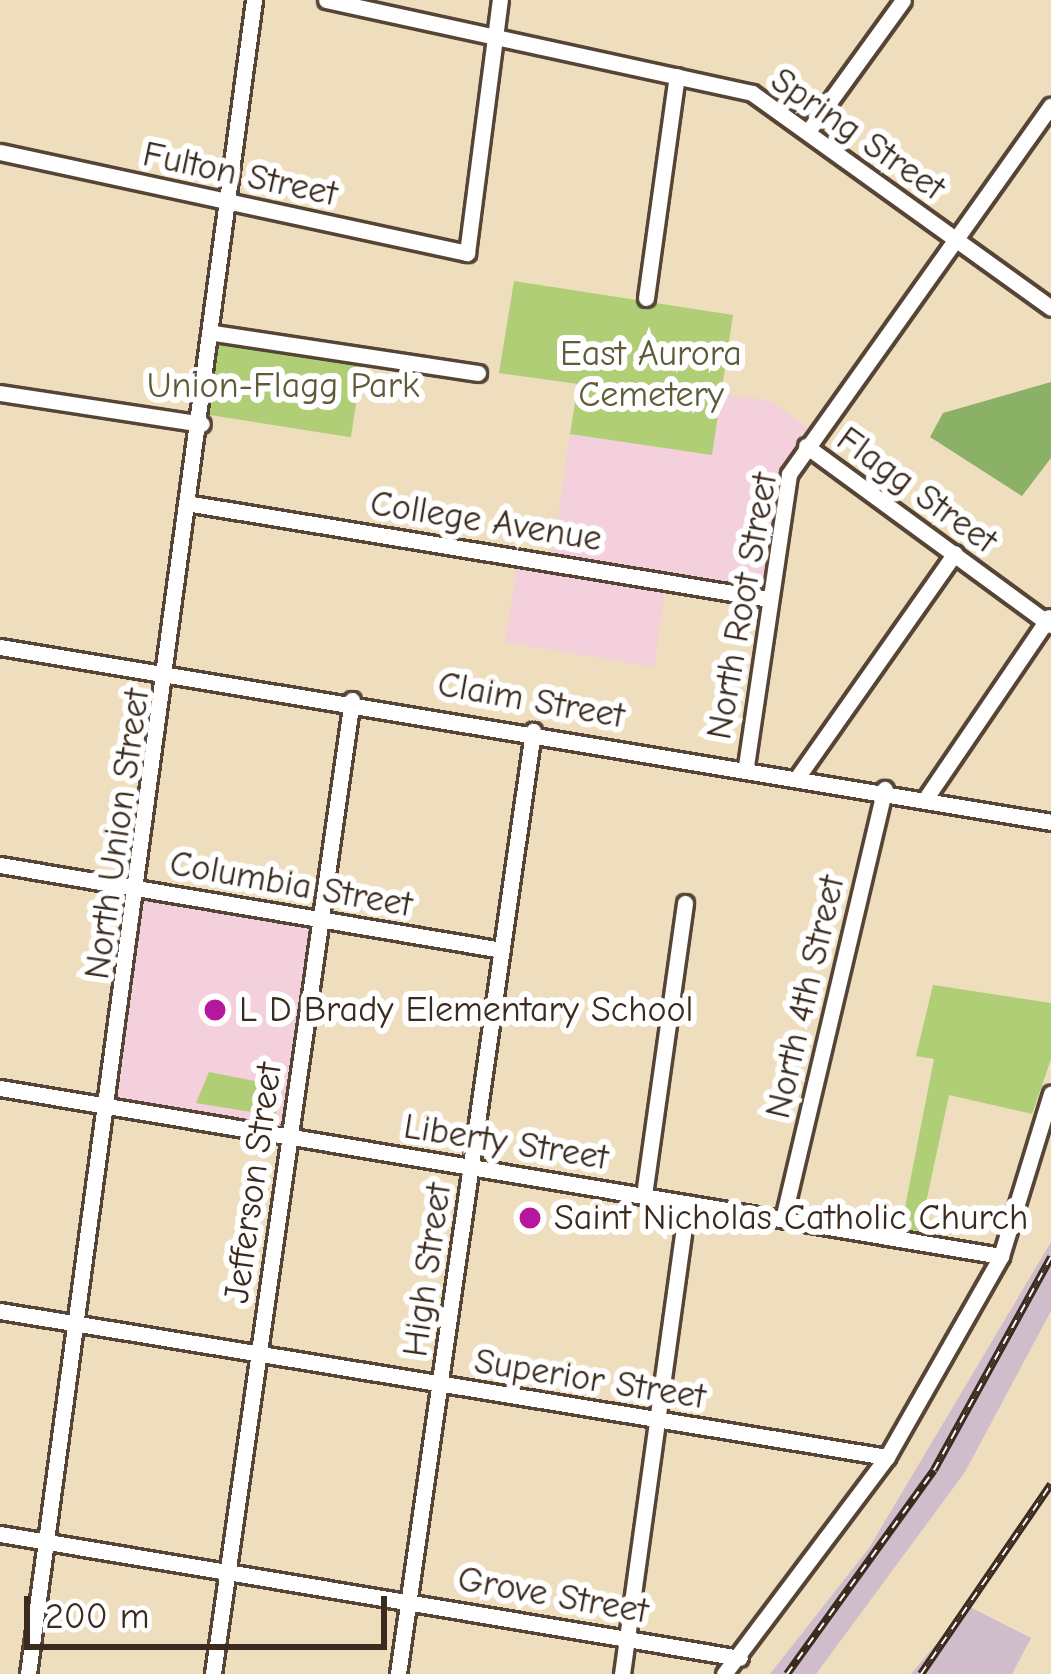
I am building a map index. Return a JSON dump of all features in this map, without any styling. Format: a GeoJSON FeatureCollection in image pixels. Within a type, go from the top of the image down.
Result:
{"type":"FeatureCollection","features":[{"type":"Feature","properties":{"kind":"street","name":"North Union Street"},"geometry":{"type":"LineString","coordinates":[[28,1674],[171,670],[254,0]]}},
{"type":"Feature","properties":{"kind":"street","name":"Spring Street"},"geometry":{"type":"LineString","coordinates":[[326,0],[752,93],[1051,308]]}},
{"type":"Feature","properties":{"kind":"street"},"geometry":{"type":"LineString","coordinates":[[496,37],[500,0]]}},
{"type":"Feature","properties":{"kind":"street"},"geometry":{"type":"LineString","coordinates":[[809,130],[903,0]]}},
{"type":"Feature","properties":{"kind":"street","name":"Fulton Street"},"geometry":{"type":"LineString","coordinates":[[0,152],[467,253],[496,37]]}},
{"type":"Feature","properties":{"kind":"street"},"geometry":{"type":"LineString","coordinates":[[646,298],[677,76]]}},
{"type":"Feature","properties":{"kind":"street","name":"North Root Street"},"geometry":{"type":"LineString","coordinates":[[746,766],[785,488],[806,446],[1051,106]]}},
{"type":"Feature","properties":{"kind":"street"},"geometry":{"type":"LineString","coordinates":[[214,333],[478,373]]}},
{"type":"Feature","properties":{"kind":"street"},"geometry":{"type":"LineString","coordinates":[[0,393],[202,424]]}},
{"type":"Feature","properties":{"kind":"street","name":"Flagg Street"},"geometry":{"type":"LineString","coordinates":[[806,446],[1049,620]]}},
{"type":"Feature","properties":{"kind":"street","name":"College Avenue"},"geometry":{"type":"LineString","coordinates":[[192,504],[769,598]]}},
{"type":"Feature","properties":{"kind":"street"},"geometry":{"type":"LineString","coordinates":[[799,775],[955,553]]}},
{"type":"Feature","properties":{"kind":"street"},"geometry":{"type":"LineString","coordinates":[[928,795],[1049,620]]}},
{"type":"Feature","properties":{"kind":"street","name":"Claim Street"},"geometry":{"type":"LineString","coordinates":[[0,647],[171,670],[928,795],[1051,822]]}},
{"type":"Feature","properties":{"kind":"street","name":"Jefferson Street"},"geometry":{"type":"LineString","coordinates":[[213,1674],[352,700]]}},
{"type":"Feature","properties":{"kind":"street","name":"High Street"},"geometry":{"type":"LineString","coordinates":[[398,1674],[533,731]]}},
{"type":"Feature","properties":{"kind":"street","name":"North 4th Street"},"geometry":{"type":"LineString","coordinates":[[783,1219],[885,789]]}},
{"type":"Feature","properties":{"kind":"street","name":"Columbia Street"},"geometry":{"type":"LineString","coordinates":[[0,865],[502,950]]}},
{"type":"Feature","properties":{"kind":"street"},"geometry":{"type":"LineString","coordinates":[[644,1196],[685,903]]}},
{"type":"Feature","properties":{"kind":"street","name":"Liberty Street"},"geometry":{"type":"LineString","coordinates":[[0,1088],[1001,1256]]}},
{"type":"Feature","properties":{"kind":"street"},"geometry":{"type":"LineString","coordinates":[[724,1674],[887,1457],[1001,1256],[1051,1093]]}},
{"type":"Feature","properties":{"kind":"street"},"geometry":{"type":"LineString","coordinates":[[622,1674],[687,1203]]}},
{"type":"Feature","properties":{"kind":"street","name":"Superior Street"},"geometry":{"type":"LineString","coordinates":[[0,1311],[887,1457]]}},
{"type":"Feature","properties":{"kind":"street","name":"Grove Street"},"geometry":{"type":"LineString","coordinates":[[0,1534],[740,1658]]}},
{"type":"Feature","properties":{"kind":"shaded area"},"geometry":{"type":"Polygon","coordinates":[[[720,393],[771,401],[813,431],[782,476],[765,593],[667,578],[654,667],[505,642],[519,553],[552,557],[570,434],[711,455],[720,393]]]}},
{"type":"Feature","properties":{"kind":"shaded area","name":"L D Brady Elementary School"},"geometry":{"type":"Polygon","coordinates":[[[142,892],[318,917],[289,1128],[112,1103],[142,892]]]}},
{"type":"Feature","properties":{"kind":"shaded area"},"geometry":{"type":"Polygon","coordinates":[[[1051,1242],[1051,1311],[965,1472],[816,1674],[770,1674],[869,1548],[1051,1242]]]}},
{"type":"Feature","properties":{"kind":"shaded area"},"geometry":{"type":"Polygon","coordinates":[[[968,1606],[1031,1638],[1012,1674],[911,1674],[968,1606]]]}},
{"type":"Feature","properties":{"kind":"green space","name":"East Aurora Cemetery"},"geometry":{"type":"Polygon","coordinates":[[[514,281],[733,315],[712,455],[570,434],[578,384],[499,373],[514,281]]]}},
{"type":"Feature","properties":{"kind":"green space","name":"Union-Flagg Park"},"geometry":{"type":"Polygon","coordinates":[[[216,336],[363,359],[351,437],[204,414],[216,336]]]}},
{"type":"Feature","properties":{"kind":"green space"},"geometry":{"type":"Polygon","coordinates":[[[1051,382],[1051,458],[1022,496],[930,437],[943,413],[1051,382]]]}},
{"type":"Feature","properties":{"kind":"green space"},"geometry":{"type":"Polygon","coordinates":[[[933,985],[1051,1003],[1051,1059],[1032,1114],[949,1095],[920,1231],[901,1228],[934,1059],[916,1056],[933,985]]]}},
{"type":"Feature","properties":{"kind":"green space"},"geometry":{"type":"Polygon","coordinates":[[[209,1072],[280,1086],[276,1116],[196,1103],[209,1072]]]}},
{"type":"Feature","properties":{"kind":"railway"},"geometry":{"type":"LineString","coordinates":[[787,1674],[934,1470],[1051,1257]]}},
{"type":"Feature","properties":{"kind":"railway"},"geometry":{"type":"LineString","coordinates":[[921,1674],[1051,1484]]}},
{"type":"Feature","properties":{"kind":"place","name":"L D Brady Elementary School"},"geometry":{"type":"Point","coordinates":[215,1010]}},
{"type":"Feature","properties":{"kind":"place","name":"Saint Nicholas Catholic Church"},"geometry":{"type":"Point","coordinates":[530,1218]}}]}
